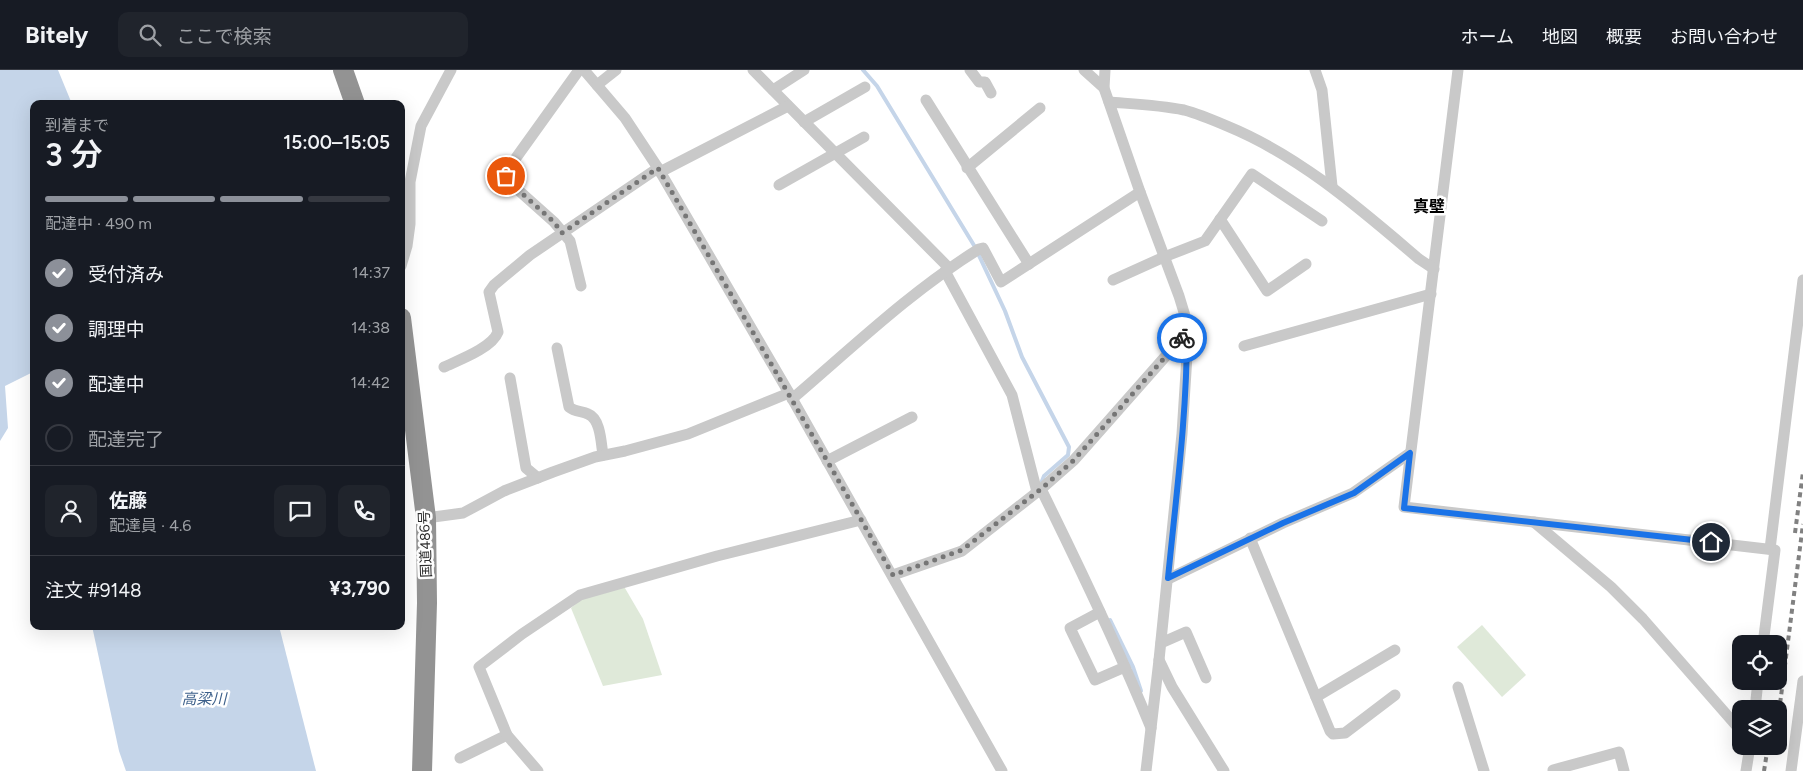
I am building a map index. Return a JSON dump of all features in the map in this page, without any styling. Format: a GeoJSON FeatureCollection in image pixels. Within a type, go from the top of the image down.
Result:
{"type":"FeatureCollection","features":[{"type":"Feature","properties":{"kind":"highway"},"geometry":{"type":"LineString","coordinates":[[342,70],[353,100]]}},
{"type":"Feature","properties":{"kind":"highway","name":"国道486号"},"geometry":{"type":"LineString","coordinates":[[405,350],[426,518],[427,603],[422,771]]}},
{"type":"Feature","properties":{"kind":"street"},"geometry":{"type":"LineString","coordinates":[[405,249],[409,232],[410,182],[421,126],[451,70]]}},
{"type":"Feature","properties":{"kind":"street"},"geometry":{"type":"LineString","coordinates":[[579,70],[508,169],[506,176],[507,180],[554,222],[570,241],[581,286]]}},
{"type":"Feature","properties":{"kind":"street"},"geometry":{"type":"LineString","coordinates":[[584,70],[625,118],[659,170],[893,575],[1002,771]]}},
{"type":"Feature","properties":{"kind":"street"},"geometry":{"type":"LineString","coordinates":[[597,85],[616,70]]}},
{"type":"Feature","properties":{"kind":"street"},"geometry":{"type":"LineString","coordinates":[[753,70],[947,269],[1012,395],[1039,490],[1100,612],[1151,729]]}},
{"type":"Feature","properties":{"kind":"street"},"geometry":{"type":"LineString","coordinates":[[773,90],[804,70]]}},
{"type":"Feature","properties":{"kind":"street"},"geometry":{"type":"LineString","coordinates":[[970,70],[979,82],[985,82],[991,93]]}},
{"type":"Feature","properties":{"kind":"street"},"geometry":{"type":"LineString","coordinates":[[1084,70],[1104,88]]}},
{"type":"Feature","properties":{"kind":"street"},"geometry":{"type":"LineString","coordinates":[[1105,70],[1103,78],[1104,88],[1186,319],[1187,332],[1182,434],[1146,771]]}},
{"type":"Feature","properties":{"kind":"street"},"geometry":{"type":"LineString","coordinates":[[1315,70],[1322,90],[1332,186]]}},
{"type":"Feature","properties":{"kind":"street"},"geometry":{"type":"LineString","coordinates":[[1458,70],[1404,508],[1775,550],[1764,635]]}},
{"type":"Feature","properties":{"kind":"street"},"geometry":{"type":"LineString","coordinates":[[804,122],[866,87]]}},
{"type":"Feature","properties":{"kind":"street"},"geometry":{"type":"LineString","coordinates":[[926,100],[1029,264]]}},
{"type":"Feature","properties":{"kind":"street"},"geometry":{"type":"LineString","coordinates":[[1109,102],[1161,106],[1186,111],[1257,138],[1332,186],[1419,259],[1434,268]]}},
{"type":"Feature","properties":{"kind":"street"},"geometry":{"type":"LineString","coordinates":[[444,367],[484,347],[497,335],[498,332],[489,292],[530,255],[659,170],[788,106]]}},
{"type":"Feature","properties":{"kind":"street"},"geometry":{"type":"LineString","coordinates":[[967,168],[1040,108]]}},
{"type":"Feature","properties":{"kind":"street"},"geometry":{"type":"LineString","coordinates":[[779,185],[864,137]]}},
{"type":"Feature","properties":{"kind":"street"},"geometry":{"type":"LineString","coordinates":[[1113,280],[1204,241],[1252,174],[1322,221]]}},
{"type":"Feature","properties":{"kind":"street"},"geometry":{"type":"LineString","coordinates":[[426,518],[463,513],[504,491],[538,478],[603,456],[625,452],[688,434],[790,396],[947,269],[976,251],[983,248],[1001,282],[1140,192]]}},
{"type":"Feature","properties":{"kind":"street"},"geometry":{"type":"LineString","coordinates":[[1220,219],[1267,291],[1306,264]]}},
{"type":"Feature","properties":{"kind":"street"},"geometry":{"type":"LineString","coordinates":[[1770,549],[1803,280]]}},
{"type":"Feature","properties":{"kind":"street"},"geometry":{"type":"LineString","coordinates":[[1244,346],[1431,294]]}},
{"type":"Feature","properties":{"kind":"street"},"geometry":{"type":"LineString","coordinates":[[893,575],[962,550],[1039,490],[1074,460],[1187,332]]}},
{"type":"Feature","properties":{"kind":"street"},"geometry":{"type":"LineString","coordinates":[[557,348],[569,407],[578,412],[590,414],[594,418],[598,425],[603,456]]}},
{"type":"Feature","properties":{"kind":"street"},"geometry":{"type":"LineString","coordinates":[[510,378],[526,468],[538,478]]}},
{"type":"Feature","properties":{"kind":"street"},"geometry":{"type":"LineString","coordinates":[[827,461],[912,417]]}},
{"type":"Feature","properties":{"kind":"street"},"geometry":{"type":"LineString","coordinates":[[1168,578],[1250,538],[1354,493],[1410,453]]}},
{"type":"Feature","properties":{"kind":"street"},"geometry":{"type":"LineString","coordinates":[[538,771],[507,735],[479,667],[522,634],[580,595],[717,556],[861,520]]}},
{"type":"Feature","properties":{"kind":"street"},"geometry":{"type":"LineString","coordinates":[[1534,522],[1611,587],[1644,619],[1732,721]]}},
{"type":"Feature","properties":{"kind":"street"},"geometry":{"type":"LineString","coordinates":[[1250,538],[1330,732],[1333,734],[1345,733],[1395,695]]}},
{"type":"Feature","properties":{"kind":"street"},"geometry":{"type":"LineString","coordinates":[[1100,612],[1070,628],[1094,680],[1125,667]]}},
{"type":"Feature","properties":{"kind":"street"},"geometry":{"type":"LineString","coordinates":[[1161,643],[1186,632],[1206,678]]}},
{"type":"Feature","properties":{"kind":"street"},"geometry":{"type":"LineString","coordinates":[[1316,697],[1395,650]]}},
{"type":"Feature","properties":{"kind":"street"},"geometry":{"type":"LineString","coordinates":[[1159,660],[1172,687],[1224,771]]}},
{"type":"Feature","properties":{"kind":"street"},"geometry":{"type":"LineString","coordinates":[[1791,771],[1803,681]]}},
{"type":"Feature","properties":{"kind":"street"},"geometry":{"type":"LineString","coordinates":[[1458,686],[1484,771]]}},
{"type":"Feature","properties":{"kind":"street"},"geometry":{"type":"LineString","coordinates":[[460,758],[507,735]]}},
{"type":"Feature","properties":{"kind":"street"},"geometry":{"type":"LineString","coordinates":[[1553,770],[1619,752],[1624,771]]}},
{"type":"Feature","properties":{"kind":"street"},"geometry":{"type":"LineString","coordinates":[[1746,771],[1749,755]]}},
{"type":"Feature","properties":{"kind":"green space"},"geometry":{"type":"Polygon","coordinates":[[[622,583],[643,619],[662,675],[603,686],[571,608],[583,598],[622,583]]]}},
{"type":"Feature","properties":{"kind":"green space"},"geometry":{"type":"Polygon","coordinates":[[[1482,625],[1526,675],[1502,697],[1457,647],[1482,625]]]}},
{"type":"Feature","properties":{"kind":"water"},"geometry":{"type":"Polygon","coordinates":[[[0,70],[58,70],[70,100],[30,100],[30,374],[5,386],[8,428],[0,441],[0,70]]]}},
{"type":"Feature","properties":{"kind":"water","name":"高梁川"},"geometry":{"type":"Polygon","coordinates":[[[93,630],[280,630],[316,771],[126,771],[119,751],[93,630]]]}},
{"type":"Feature","properties":{"kind":"waterway"},"geometry":{"type":"LineString","coordinates":[[863,70],[877,86],[975,247],[1005,311],[1022,357],[1069,447],[1068,455],[1044,476],[1042,481]]}},
{"type":"Feature","properties":{"kind":"waterway"},"geometry":{"type":"LineString","coordinates":[[1110,620],[1133,667],[1141,691]]}},
{"type":"Feature","properties":{"kind":"railway"},"geometry":{"type":"LineString","coordinates":[[1795,533],[1803,472]]}},
{"type":"Feature","properties":{"kind":"railway"},"geometry":{"type":"LineString","coordinates":[[1781,700],[1803,524]]}},
{"type":"Feature","properties":{"kind":"railway"},"geometry":{"type":"LineString","coordinates":[[1764,771],[1767,755]]}},
{"type":"Feature","properties":{"kind":"way so far"},"geometry":{"type":"LineString","coordinates":[[506,176],[507,180],[554,222],[562,233],[658,168],[893,575],[962,550],[1041,489],[1074,460],[1182,338]]}},
{"type":"Feature","properties":{"kind":"district","name":"真壁"},"geometry":{"type":"Point","coordinates":[1429,206]}},
{"type":"Feature","properties":{"kind":"route"},"geometry":{"type":"LineString","coordinates":[[1182,338],[1187,332],[1182,434],[1168,578],[1283,523],[1354,493],[1410,453],[1404,508],[1711,542]]}}]}
